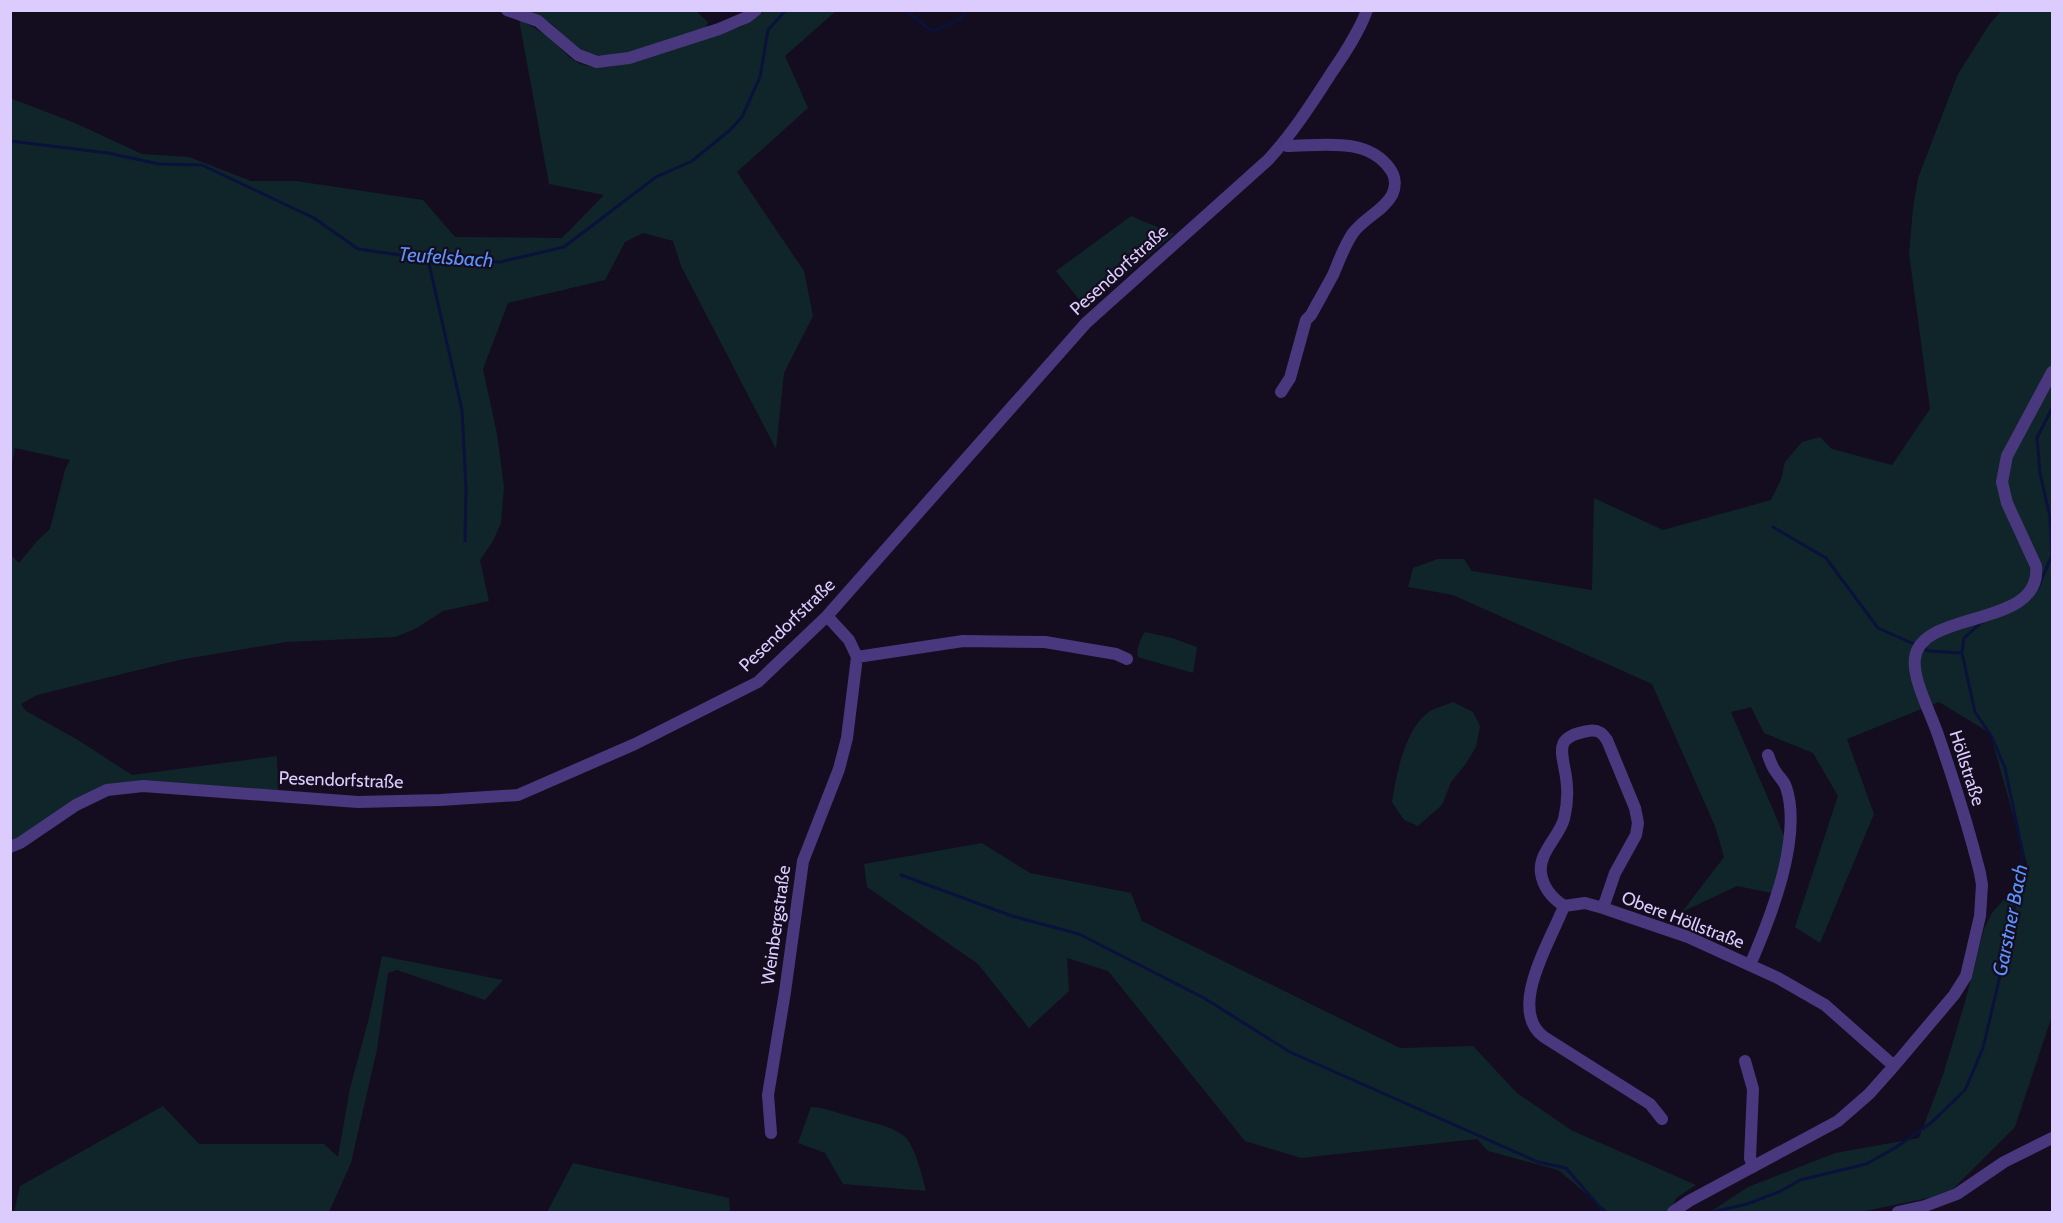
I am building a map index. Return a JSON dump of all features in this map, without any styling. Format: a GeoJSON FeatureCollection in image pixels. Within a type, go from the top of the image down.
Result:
{"type":"FeatureCollection","features":[{"type":"Feature","properties":{"kind":"street"},"geometry":{"type":"LineString","coordinates":[[507,10],[538,21],[578,55],[597,62],[629,58],[719,29],[747,17],[756,10]]}},
{"type":"Feature","properties":{"kind":"street","name":"Pesendorfstraße"},"geometry":{"type":"LineString","coordinates":[[10,847],[20,843],[76,805],[107,790],[143,786],[358,802],[518,795],[635,744],[758,682],[827,616],[1086,323],[1241,186],[1283,144],[1342,57],[1367,10]]}},
{"type":"Feature","properties":{"kind":"street"},"geometry":{"type":"LineString","coordinates":[[1281,392],[1306,320],[1311,315],[1352,234],[1368,216],[1387,202],[1393,194],[1395,185],[1392,172],[1386,164],[1359,149],[1334,144],[1287,147],[1283,144]]}},
{"type":"Feature","properties":{"kind":"street","name":"Höllstraße"},"geometry":{"type":"LineString","coordinates":[[1673,1212],[1689,1201],[1838,1121],[1869,1094],[1894,1066],[1954,995],[1966,976],[1982,901],[1980,873],[1917,677],[1914,659],[1919,646],[1929,635],[2008,607],[2028,595],[2034,586],[2037,575],[2036,567],[2007,503],[2002,482],[2007,456],[2052,372]]}},
{"type":"Feature","properties":{"kind":"street"},"geometry":{"type":"LineString","coordinates":[[827,616],[849,640],[857,657],[963,641],[1045,642],[1116,654],[1127,659]]}},
{"type":"Feature","properties":{"kind":"street","name":"Weinbergstraße"},"geometry":{"type":"LineString","coordinates":[[771,1133],[768,1095],[803,861],[839,769],[847,738],[857,657]]}},
{"type":"Feature","properties":{"kind":"street","name":"Obere Höllstraße"},"geometry":{"type":"LineString","coordinates":[[1603,908],[1615,873],[1636,836],[1638,823],[1635,808],[1607,740],[1602,733],[1594,730],[1571,735],[1561,747],[1566,780],[1564,818],[1541,865],[1541,875],[1546,889],[1564,906],[1585,903],[1688,937],[1798,988],[1825,1005],[1894,1066]]}},
{"type":"Feature","properties":{"kind":"street","name":"Obere Höllstraße"},"geometry":{"type":"LineString","coordinates":[[1750,965],[1785,869],[1789,843],[1786,786],[1768,755]]}},
{"type":"Feature","properties":{"kind":"street"},"geometry":{"type":"LineString","coordinates":[[1564,906],[1532,982],[1530,1010],[1533,1025],[1544,1037],[1650,1104],[1662,1119]]}},
{"type":"Feature","properties":{"kind":"street"},"geometry":{"type":"LineString","coordinates":[[1745,1061],[1753,1089],[1750,1158],[1753,1167]]}},
{"type":"Feature","properties":{"kind":"street"},"geometry":{"type":"LineString","coordinates":[[1898,1212],[1925,1206],[1957,1194],[2004,1162],[2052,1138]]}},
{"type":"Feature","properties":{"kind":"green space"},"geometry":{"type":"Polygon","coordinates":[[[527,11],[696,11],[708,22],[706,28],[659,45],[607,56],[578,49],[549,22],[527,11]]]}},
{"type":"Feature","properties":{"kind":"green space"},"geometry":{"type":"Polygon","coordinates":[[[765,11],[836,11],[785,56],[808,108],[737,172],[804,271],[813,316],[784,373],[776,449],[681,266],[673,241],[643,233],[625,242],[605,280],[508,303],[483,369],[497,434],[504,487],[501,523],[493,541],[480,560],[489,601],[443,611],[415,629],[395,637],[286,642],[179,660],[37,695],[21,704],[26,711],[78,740],[132,775],[277,756],[278,790],[110,785],[11,842],[11,555],[19,563],[50,529],[65,470],[70,460],[15,448],[11,469],[10,98],[75,123],[142,154],[189,157],[251,181],[296,181],[423,200],[455,237],[562,238],[604,195],[549,184],[519,19],[548,36],[569,57],[580,64],[608,67],[633,62],[741,27],[765,11]]]}},
{"type":"Feature","properties":{"kind":"green space"},"geometry":{"type":"Polygon","coordinates":[[[2001,11],[2052,11],[2052,1016],[2015,1127],[1948,1194],[1860,1212],[1710,1212],[1748,1187],[1835,1153],[1919,1138],[1943,1075],[1984,929],[1992,913],[2029,871],[1990,733],[1939,702],[1847,739],[1874,814],[1820,943],[1795,927],[1838,796],[1813,753],[1764,733],[1751,707],[1731,712],[1785,838],[1772,893],[1737,886],[1682,912],[1724,857],[1715,826],[1652,684],[1453,595],[1408,587],[1413,568],[1438,559],[1464,559],[1472,571],[1592,590],[1594,498],[1663,530],[1771,500],[1781,480],[1785,462],[1802,442],[1820,437],[1832,449],[1892,465],[1930,409],[1909,253],[1918,178],[1958,74],[1989,25],[2001,11]]]}},
{"type":"Feature","properties":{"kind":"green space"},"geometry":{"type":"Polygon","coordinates":[[[1131,216],[1174,234],[1086,308],[1056,271],[1131,216]]]}},
{"type":"Feature","properties":{"kind":"green space"},"geometry":{"type":"Polygon","coordinates":[[[1145,632],[1197,647],[1193,673],[1138,657],[1139,644],[1145,632]]]}},
{"type":"Feature","properties":{"kind":"green space"},"geometry":{"type":"Polygon","coordinates":[[[1453,702],[1473,712],[1480,726],[1476,747],[1451,782],[1442,805],[1418,826],[1404,820],[1392,802],[1396,778],[1415,726],[1432,710],[1453,702]]]}},
{"type":"Feature","properties":{"kind":"green space"},"geometry":{"type":"Polygon","coordinates":[[[982,843],[1030,873],[1131,893],[1142,921],[1400,1048],[1473,1046],[1517,1093],[1571,1130],[1696,1185],[1676,1198],[1673,1206],[1667,1212],[1608,1212],[1558,1170],[1488,1151],[1477,1139],[1301,1158],[1245,1141],[1108,971],[1067,958],[1069,991],[1029,1028],[978,964],[867,887],[864,864],[982,843]]]}},
{"type":"Feature","properties":{"kind":"green space"},"geometry":{"type":"Polygon","coordinates":[[[382,956],[503,980],[485,1000],[397,970],[388,973],[377,1049],[351,1163],[329,1212],[14,1212],[20,1186],[163,1106],[199,1144],[324,1144],[338,1157],[350,1088],[369,1018],[382,956]]]}},
{"type":"Feature","properties":{"kind":"green space"},"geometry":{"type":"Polygon","coordinates":[[[811,1107],[881,1125],[904,1136],[915,1153],[926,1191],[843,1184],[825,1153],[798,1143],[811,1107]]]}},
{"type":"Feature","properties":{"kind":"green space"},"geometry":{"type":"Polygon","coordinates":[[[573,1163],[729,1198],[730,1212],[547,1212],[573,1163]]]}},
{"type":"Feature","properties":{"kind":"waterway","name":"Teufelsbach"},"geometry":{"type":"LineString","coordinates":[[10,141],[108,153],[159,164],[202,165],[314,218],[358,249],[428,259],[500,262],[564,247],[656,177],[692,161],[730,130],[742,117],[760,77],[768,30],[786,10]]}},
{"type":"Feature","properties":{"kind":"waterway","name":"Teufelsbach"},"geometry":{"type":"LineString","coordinates":[[906,10],[934,31],[960,19],[966,10]]}},
{"type":"Feature","properties":{"kind":"waterway"},"geometry":{"type":"LineString","coordinates":[[428,259],[462,410],[466,488],[465,541]]}},
{"type":"Feature","properties":{"kind":"waterway","name":"Garstner Bach"},"geometry":{"type":"LineString","coordinates":[[2038,588],[2052,555],[2050,517],[2040,473],[2037,438],[2052,408]]}},
{"type":"Feature","properties":{"kind":"waterway"},"geometry":{"type":"LineString","coordinates":[[1773,527],[1826,558],[1878,628],[1916,645]]}},
{"type":"Feature","properties":{"kind":"waterway","name":"Garstner Bach"},"geometry":{"type":"LineString","coordinates":[[1712,1212],[1747,1204],[1781,1191],[1800,1180],[1866,1164],[1895,1148],[1932,1122],[1965,1090],[1983,1048],[2010,934],[2023,854],[2005,768],[1992,737],[1975,712],[1962,653],[1964,638],[1982,622]]}},
{"type":"Feature","properties":{"kind":"waterway"},"geometry":{"type":"LineString","coordinates":[[1922,648],[1929,651],[1962,653]]}},
{"type":"Feature","properties":{"kind":"waterway"},"geometry":{"type":"LineString","coordinates":[[901,875],[1012,916],[1079,934],[1204,998],[1290,1052],[1538,1162],[1566,1168],[1604,1212]]}}]}
